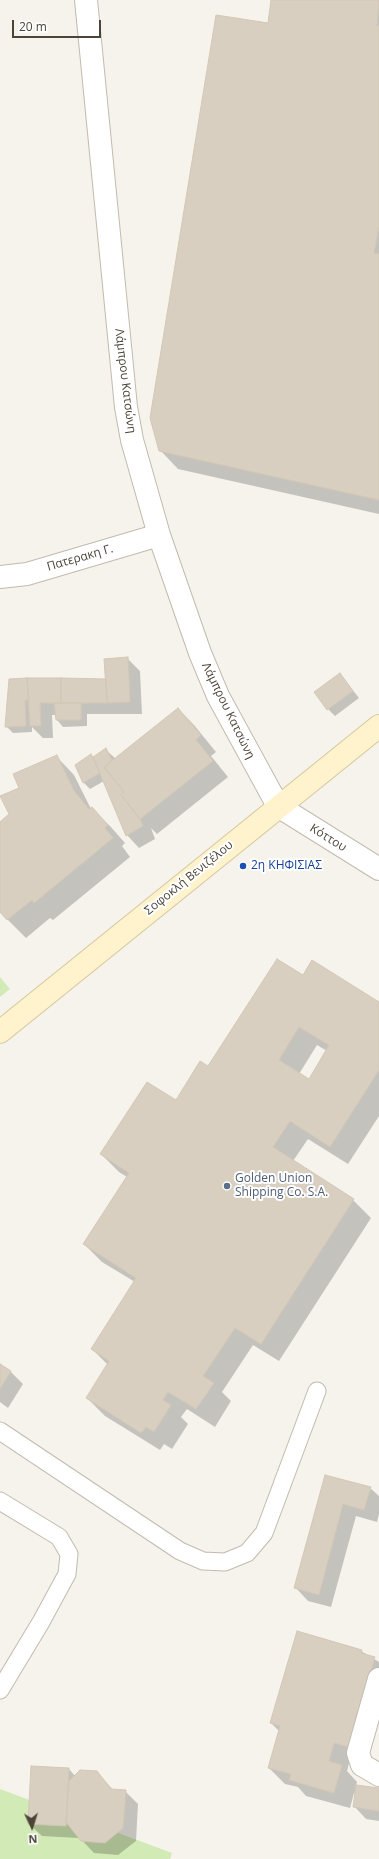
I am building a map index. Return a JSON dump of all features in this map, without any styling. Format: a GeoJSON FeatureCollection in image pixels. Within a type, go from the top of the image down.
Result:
{"type":"FeatureCollection","features":[{"type":"Feature","properties":{"kind":"main road","name":"Σοφοκλή Βενιζέλου"},"geometry":{"type":"LineString","coordinates":[[0,1032],[278,806],[379,726]]}},
{"type":"Feature","properties":{"kind":"street","name":"Λάμπρου Κατσώνη"},"geometry":{"type":"LineString","coordinates":[[86,0],[126,407],[132,440],[160,535],[200,653],[218,696],[278,806]]}},
{"type":"Feature","properties":{"kind":"street","name":"Πατερακη Γ."},"geometry":{"type":"LineString","coordinates":[[0,578],[27,574],[160,535]]}},
{"type":"Feature","properties":{"kind":"street","name":"Κόττου"},"geometry":{"type":"LineString","coordinates":[[278,806],[379,869]]}},
{"type":"Feature","properties":{"kind":"street"},"geometry":{"type":"LineString","coordinates":[[379,1679],[358,1753],[362,1765],[379,1775]]}},
{"type":"Feature","properties":{"kind":"lane"},"geometry":{"type":"LineString","coordinates":[[0,1431],[180,1551],[203,1561],[225,1562],[247,1553],[264,1533],[316,1391]]}},
{"type":"Feature","properties":{"kind":"lane"},"geometry":{"type":"LineString","coordinates":[[0,1501],[59,1537],[69,1554],[67,1574],[41,1622],[0,1690]]}},
{"type":"Feature","properties":{"kind":"green space"},"geometry":{"type":"Polygon","coordinates":[[[0,977],[10,989],[0,997],[0,977]]]}},
{"type":"Feature","properties":{"kind":"green space"},"geometry":{"type":"Polygon","coordinates":[[[0,1789],[172,1853],[170,1859],[0,1859],[0,1789]]]}},
{"type":"Feature","properties":{"kind":"building"},"geometry":{"type":"Polygon","coordinates":[[[271,0],[379,0],[377,26],[379,26],[379,226],[374,253],[379,254],[379,500],[159,451],[150,418],[216,15],[268,23],[271,0]]]}},
{"type":"Feature","properties":{"kind":"building"},"geometry":{"type":"Polygon","coordinates":[[[128,657],[130,702],[107,703],[104,659],[128,657]]]}},
{"type":"Feature","properties":{"kind":"building"},"geometry":{"type":"Polygon","coordinates":[[[340,673],[353,691],[327,710],[314,692],[340,673]]]}},
{"type":"Feature","properties":{"kind":"building"},"geometry":{"type":"Polygon","coordinates":[[[27,678],[29,700],[25,700],[26,726],[5,727],[9,679],[27,678]]]}},
{"type":"Feature","properties":{"kind":"building"},"geometry":{"type":"Polygon","coordinates":[[[27,678],[61,678],[61,703],[40,703],[41,726],[30,726],[27,678]]]}},
{"type":"Feature","properties":{"kind":"building"},"geometry":{"type":"Polygon","coordinates":[[[61,678],[106,679],[107,703],[61,703],[61,678]]]}},
{"type":"Feature","properties":{"kind":"building"},"geometry":{"type":"Polygon","coordinates":[[[54,703],[81,703],[81,720],[56,720],[54,703]]]}},
{"type":"Feature","properties":{"kind":"building"},"geometry":{"type":"Polygon","coordinates":[[[178,708],[201,735],[196,740],[213,761],[140,819],[121,795],[124,792],[104,767],[178,708]]]}},
{"type":"Feature","properties":{"kind":"building"},"geometry":{"type":"Polygon","coordinates":[[[106,748],[112,760],[104,767],[124,792],[121,795],[140,819],[143,826],[126,836],[93,757],[106,748]]]}},
{"type":"Feature","properties":{"kind":"building"},"geometry":{"type":"Polygon","coordinates":[[[91,754],[100,773],[83,783],[75,765],[91,754]]]}},
{"type":"Feature","properties":{"kind":"building"},"geometry":{"type":"Polygon","coordinates":[[[57,755],[74,791],[89,809],[92,807],[108,825],[105,828],[113,838],[34,903],[32,900],[7,920],[0,912],[0,822],[9,814],[0,796],[19,788],[13,774],[57,755]]]}},
{"type":"Feature","properties":{"kind":"building","name":"Golden Union Shipping Co. S.A."},"geometry":{"type":"Polygon","coordinates":[[[277,959],[303,975],[312,960],[379,1002],[379,1070],[330,1147],[290,1121],[273,1147],[354,1199],[261,1344],[235,1328],[203,1376],[214,1383],[196,1409],[168,1392],[163,1400],[171,1405],[154,1432],[146,1427],[141,1433],[86,1398],[109,1361],[91,1349],[136,1278],[83,1244],[129,1173],[100,1154],[147,1082],[176,1100],[200,1061],[208,1066],[277,959]],[[299,1027],[279,1060],[309,1079],[329,1045],[299,1027]]]}},
{"type":"Feature","properties":{"kind":"building"},"geometry":{"type":"Polygon","coordinates":[[[0,1364],[11,1371],[0,1389],[0,1364]]]}},
{"type":"Feature","properties":{"kind":"building"},"geometry":{"type":"Polygon","coordinates":[[[325,1475],[371,1487],[364,1510],[343,1504],[319,1595],[294,1588],[325,1475]]]}},
{"type":"Feature","properties":{"kind":"building"},"geometry":{"type":"Polygon","coordinates":[[[297,1631],[362,1650],[361,1653],[375,1657],[349,1747],[334,1743],[329,1761],[342,1765],[334,1793],[289,1780],[291,1774],[268,1768],[280,1726],[270,1723],[297,1631]]]}},
{"type":"Feature","properties":{"kind":"building"},"geometry":{"type":"Polygon","coordinates":[[[31,1766],[69,1768],[66,1826],[28,1824],[31,1766]]]}},
{"type":"Feature","properties":{"kind":"building"},"geometry":{"type":"Polygon","coordinates":[[[80,1770],[97,1771],[111,1789],[126,1790],[123,1828],[105,1843],[81,1841],[66,1822],[69,1781],[80,1770]]]}},
{"type":"Feature","properties":{"kind":"building"},"geometry":{"type":"Polygon","coordinates":[[[356,1785],[379,1788],[379,1811],[353,1807],[356,1785]]]}},
{"type":"Feature","properties":{"kind":"place","name":"2η ΚΗΦΙΣΙΑΣ"},"geometry":{"type":"Point","coordinates":[243,866]}},
{"type":"Feature","properties":{"kind":"place","name":"Golden Union Shipping Co. S.A."},"geometry":{"type":"Point","coordinates":[227,1186]}}]}
